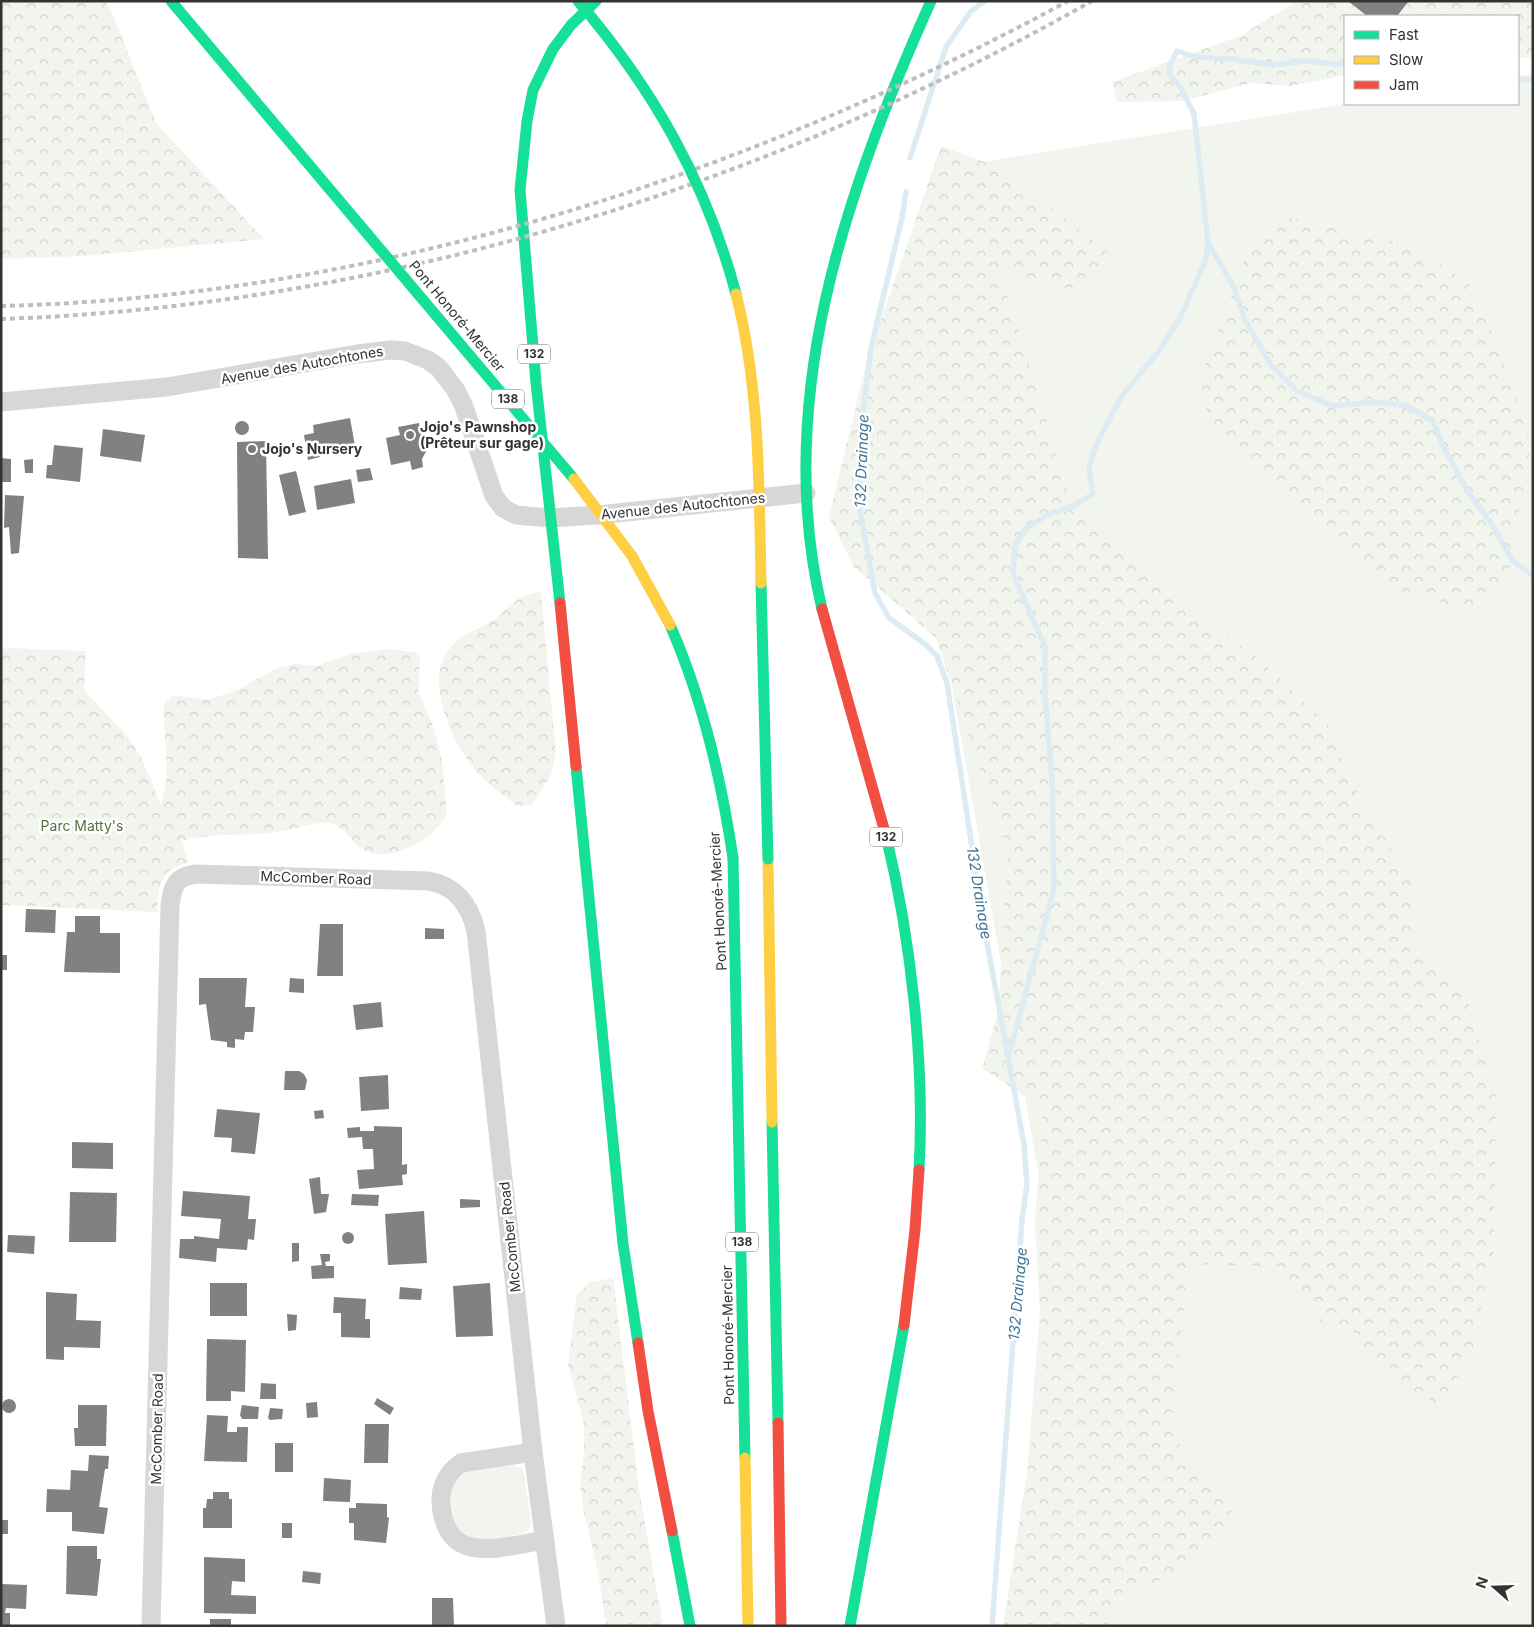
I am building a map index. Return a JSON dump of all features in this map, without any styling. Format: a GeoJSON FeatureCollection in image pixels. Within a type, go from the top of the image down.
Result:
{"type":"FeatureCollection","features":[{"type":"Feature","properties":{"kind":"highway","name":"Pont Honoré-Mercier"},"geometry":{"type":"LineString","coordinates":[[171,1],[508,399],[610,524],[651,588],[684,656],[700,696],[721,774],[733,858],[748,1626]]}},
{"type":"Feature","properties":{"kind":"highway","name":"138"},"geometry":{"type":"LineString","coordinates":[[578,1],[645,86],[681,148],[714,224],[744,330],[756,438],[768,859],[780,1626]]}},
{"type":"Feature","properties":{"kind":"highway","name":"132"},"geometry":{"type":"LineString","coordinates":[[596,1],[571,25],[554,49],[534,90],[530,103],[520,190],[550,518],[623,1244],[648,1411],[690,1626]]}},
{"type":"Feature","properties":{"kind":"highway","name":"132"},"geometry":{"type":"LineString","coordinates":[[850,1626],[894,1394],[908,1305],[916,1217],[919,1095],[905,947],[889,848],[874,786],[849,709],[822,609],[813,566],[806,493],[804,446],[811,362],[830,278],[878,130],[914,38],[931,1]]}},
{"type":"Feature","properties":{"kind":"street","name":"Avenue des Autochtones"},"geometry":{"type":"LineString","coordinates":[[1,402],[167,387],[357,354],[391,350],[404,351],[428,360],[439,368],[455,389],[464,404],[492,491],[503,508],[516,515],[550,518],[598,516],[806,493]]}},
{"type":"Feature","properties":{"kind":"street","name":"McComber Road"},"geometry":{"type":"LineString","coordinates":[[152,1626],[170,906],[173,890],[181,877],[196,874],[429,881],[448,887],[465,902],[476,931],[533,1452],[556,1626]]}},
{"type":"Feature","properties":{"kind":"street"},"geometry":{"type":"LineString","coordinates":[[533,1452],[462,1464],[454,1468],[443,1486],[442,1509],[448,1532],[454,1539],[468,1546],[486,1548],[544,1540]]}},
{"type":"Feature","properties":{"kind":"green space"},"geometry":{"type":"Polygon","coordinates":[[[1,1],[104,1],[110,8],[156,123],[264,239],[84,256],[1,259],[1,1]]]}},
{"type":"Feature","properties":{"kind":"green space"},"geometry":{"type":"Polygon","coordinates":[[[1297,1],[1533,1],[1533,57],[1519,58],[1519,15],[1344,15],[1344,75],[1291,86],[1250,83],[1183,101],[1117,102],[1112,82],[1240,36],[1297,1]]]}},
{"type":"Feature","properties":{"kind":"green space"},"geometry":{"type":"Polygon","coordinates":[[[1533,74],[1533,1626],[1015,1626],[1047,1221],[941,625],[957,166],[1344,104],[1519,105],[1519,76],[1533,74]]]}},
{"type":"Feature","properties":{"kind":"green space"},"geometry":{"type":"Polygon","coordinates":[[[941,146],[1006,170],[1112,256],[1071,289],[1000,272],[1075,513],[1151,582],[1258,658],[1334,731],[1346,774],[1412,883],[1411,952],[1466,997],[1496,1095],[1494,1251],[1470,1360],[1438,1404],[1376,1368],[1354,1332],[1321,1323],[1279,1267],[1189,1264],[1170,1431],[1236,1518],[1178,1574],[1118,1595],[1111,1626],[1003,1626],[1043,1371],[1035,1219],[1044,1109],[982,1068],[998,1012],[1008,851],[936,638],[854,567],[829,517],[866,364],[941,146]]]}},
{"type":"Feature","properties":{"kind":"green space"},"geometry":{"type":"Polygon","coordinates":[[[1290,218],[1414,246],[1468,283],[1497,343],[1531,444],[1509,570],[1469,610],[1386,587],[1217,438],[1198,385],[1247,253],[1290,218]]]}},
{"type":"Feature","properties":{"kind":"green space"},"geometry":{"type":"Polygon","coordinates":[[[541,592],[556,754],[550,777],[532,805],[517,806],[484,779],[472,766],[460,748],[447,721],[440,692],[439,677],[441,664],[447,652],[458,640],[493,620],[520,598],[541,592]]]}},
{"type":"Feature","properties":{"kind":"green space","name":"Parc Matty's"},"geometry":{"type":"Polygon","coordinates":[[[1,648],[86,651],[84,690],[128,737],[141,757],[161,805],[167,768],[164,705],[172,695],[207,700],[238,690],[277,668],[295,664],[317,666],[350,654],[387,649],[415,652],[420,657],[418,692],[432,723],[442,760],[447,815],[425,839],[407,849],[386,854],[367,852],[359,847],[341,828],[328,823],[310,824],[261,834],[208,836],[182,841],[188,863],[171,870],[162,880],[158,894],[157,912],[1,905],[1,648]]]}},
{"type":"Feature","properties":{"kind":"green space"},"geometry":{"type":"Polygon","coordinates":[[[613,1278],[639,1489],[663,1626],[606,1626],[598,1571],[583,1509],[580,1480],[584,1454],[584,1424],[568,1364],[577,1295],[590,1282],[613,1278]]]}},
{"type":"Feature","properties":{"kind":"green space"},"geometry":{"type":"Polygon","coordinates":[[[512,1464],[522,1469],[524,1474],[531,1524],[528,1530],[510,1537],[478,1539],[471,1537],[456,1527],[451,1493],[454,1482],[459,1475],[480,1468],[512,1464]]]}},
{"type":"Feature","properties":{"kind":"building"},"geometry":{"type":"Polygon","coordinates":[[[1348,1],[1408,2],[1398,15],[1366,15],[1348,1]]]}},
{"type":"Feature","properties":{"kind":"building"},"geometry":{"type":"Polygon","coordinates":[[[350,418],[355,446],[319,452],[320,457],[308,460],[304,435],[314,433],[313,425],[350,418]]]}},
{"type":"Feature","properties":{"kind":"building"},"geometry":{"type":"Polygon","coordinates":[[[239,421],[245,421],[249,428],[245,435],[239,435],[235,431],[235,425],[239,421]]]}},
{"type":"Feature","properties":{"kind":"building"},"geometry":{"type":"Polygon","coordinates":[[[419,423],[421,435],[428,448],[422,459],[423,467],[412,470],[410,461],[391,465],[386,438],[400,435],[398,427],[419,423]]]}},
{"type":"Feature","properties":{"kind":"building"},"geometry":{"type":"Polygon","coordinates":[[[103,429],[145,435],[141,462],[100,456],[103,429]]]}},
{"type":"Feature","properties":{"kind":"building"},"geometry":{"type":"Polygon","coordinates":[[[266,441],[268,559],[238,558],[237,442],[266,441]]]}},
{"type":"Feature","properties":{"kind":"building"},"geometry":{"type":"Polygon","coordinates":[[[54,445],[83,448],[80,482],[46,478],[47,465],[52,465],[54,445]]]}},
{"type":"Feature","properties":{"kind":"building"},"geometry":{"type":"Polygon","coordinates":[[[1,458],[11,459],[11,482],[1,482],[1,458]]]}},
{"type":"Feature","properties":{"kind":"building"},"geometry":{"type":"Polygon","coordinates":[[[33,459],[33,473],[25,473],[24,460],[33,459]]]}},
{"type":"Feature","properties":{"kind":"building"},"geometry":{"type":"Polygon","coordinates":[[[370,468],[373,480],[358,482],[356,470],[370,468]]]}},
{"type":"Feature","properties":{"kind":"building"},"geometry":{"type":"Polygon","coordinates":[[[296,471],[306,512],[289,516],[279,475],[296,471]]]}},
{"type":"Feature","properties":{"kind":"building"},"geometry":{"type":"Polygon","coordinates":[[[351,479],[355,503],[317,510],[314,486],[351,479]]]}},
{"type":"Feature","properties":{"kind":"building"},"geometry":{"type":"Polygon","coordinates":[[[5,495],[24,496],[19,553],[11,554],[9,527],[4,528],[5,495]]]}},
{"type":"Feature","properties":{"kind":"building"},"geometry":{"type":"Polygon","coordinates":[[[26,909],[56,910],[55,933],[25,932],[26,909]]]}},
{"type":"Feature","properties":{"kind":"building"},"geometry":{"type":"Polygon","coordinates":[[[75,916],[100,916],[100,933],[120,933],[120,973],[64,972],[67,932],[75,932],[75,916]]]}},
{"type":"Feature","properties":{"kind":"building"},"geometry":{"type":"Polygon","coordinates":[[[320,924],[343,924],[343,976],[317,976],[320,924]]]}},
{"type":"Feature","properties":{"kind":"building"},"geometry":{"type":"Polygon","coordinates":[[[425,928],[444,929],[444,939],[425,939],[425,928]]]}},
{"type":"Feature","properties":{"kind":"building"},"geometry":{"type":"Polygon","coordinates":[[[1,955],[7,955],[7,970],[1,970],[1,955]]]}},
{"type":"Feature","properties":{"kind":"building"},"geometry":{"type":"Polygon","coordinates":[[[199,978],[247,978],[245,1007],[255,1007],[253,1032],[245,1032],[244,1040],[235,1039],[235,1048],[227,1047],[227,1042],[211,1040],[206,1004],[199,1005],[199,978]]]}},
{"type":"Feature","properties":{"kind":"building"},"geometry":{"type":"Polygon","coordinates":[[[290,978],[304,979],[304,993],[289,992],[290,978]]]}},
{"type":"Feature","properties":{"kind":"building"},"geometry":{"type":"Polygon","coordinates":[[[381,1002],[383,1027],[356,1030],[353,1005],[381,1002]]]}},
{"type":"Feature","properties":{"kind":"building"},"geometry":{"type":"Polygon","coordinates":[[[285,1071],[299,1071],[304,1074],[307,1080],[305,1090],[284,1090],[285,1071]]]}},
{"type":"Feature","properties":{"kind":"building"},"geometry":{"type":"Polygon","coordinates":[[[388,1075],[389,1109],[361,1111],[359,1077],[388,1075]]]}},
{"type":"Feature","properties":{"kind":"building"},"geometry":{"type":"Polygon","coordinates":[[[217,1109],[260,1113],[255,1154],[231,1152],[232,1138],[214,1137],[217,1109]]]}},
{"type":"Feature","properties":{"kind":"building"},"geometry":{"type":"Polygon","coordinates":[[[323,1110],[324,1118],[315,1119],[314,1111],[323,1110]]]}},
{"type":"Feature","properties":{"kind":"building"},"geometry":{"type":"Polygon","coordinates":[[[374,1126],[402,1127],[402,1165],[407,1164],[407,1174],[402,1175],[403,1185],[359,1189],[357,1170],[374,1169],[373,1149],[363,1149],[362,1137],[348,1138],[347,1128],[360,1127],[360,1131],[374,1131],[374,1126]]]}},
{"type":"Feature","properties":{"kind":"building"},"geometry":{"type":"Polygon","coordinates":[[[72,1142],[113,1143],[113,1169],[72,1168],[72,1142]]]}},
{"type":"Feature","properties":{"kind":"building"},"geometry":{"type":"Polygon","coordinates":[[[320,1177],[321,1194],[329,1194],[326,1212],[314,1214],[309,1179],[320,1177]]]}},
{"type":"Feature","properties":{"kind":"building"},"geometry":{"type":"Polygon","coordinates":[[[183,1191],[250,1196],[248,1219],[256,1219],[254,1240],[248,1239],[247,1250],[217,1248],[216,1262],[179,1258],[180,1239],[194,1239],[194,1236],[219,1239],[221,1219],[181,1216],[183,1191]]]}},
{"type":"Feature","properties":{"kind":"building"},"geometry":{"type":"Polygon","coordinates":[[[70,1192],[117,1193],[116,1242],[69,1242],[70,1192]]]}},
{"type":"Feature","properties":{"kind":"building"},"geometry":{"type":"Polygon","coordinates":[[[352,1194],[379,1195],[378,1206],[351,1205],[352,1194]]]}},
{"type":"Feature","properties":{"kind":"building"},"geometry":{"type":"Polygon","coordinates":[[[460,1199],[480,1200],[480,1207],[460,1208],[460,1199]]]}},
{"type":"Feature","properties":{"kind":"building"},"geometry":{"type":"Polygon","coordinates":[[[424,1211],[427,1263],[388,1265],[385,1214],[424,1211]]]}},
{"type":"Feature","properties":{"kind":"building"},"geometry":{"type":"Polygon","coordinates":[[[346,1232],[350,1232],[354,1238],[350,1244],[346,1244],[342,1240],[342,1236],[346,1232]]]}},
{"type":"Feature","properties":{"kind":"building"},"geometry":{"type":"Polygon","coordinates":[[[8,1235],[35,1236],[34,1254],[7,1252],[8,1235]]]}},
{"type":"Feature","properties":{"kind":"building"},"geometry":{"type":"Polygon","coordinates":[[[292,1243],[299,1243],[299,1261],[292,1262],[292,1243]]]}},
{"type":"Feature","properties":{"kind":"building"},"geometry":{"type":"Polygon","coordinates":[[[320,1254],[330,1254],[330,1261],[325,1262],[326,1266],[334,1266],[334,1278],[312,1279],[311,1266],[322,1265],[320,1254]]]}},
{"type":"Feature","properties":{"kind":"building"},"geometry":{"type":"Polygon","coordinates":[[[210,1283],[247,1283],[247,1316],[210,1316],[210,1283]]]}},
{"type":"Feature","properties":{"kind":"building"},"geometry":{"type":"Polygon","coordinates":[[[490,1283],[493,1336],[456,1337],[453,1286],[490,1283]]]}},
{"type":"Feature","properties":{"kind":"building"},"geometry":{"type":"Polygon","coordinates":[[[400,1287],[422,1289],[421,1300],[399,1299],[400,1287]]]}},
{"type":"Feature","properties":{"kind":"building"},"geometry":{"type":"Polygon","coordinates":[[[46,1292],[77,1294],[76,1320],[101,1321],[100,1348],[64,1347],[64,1360],[46,1359],[46,1292]]]}},
{"type":"Feature","properties":{"kind":"building"},"geometry":{"type":"Polygon","coordinates":[[[334,1297],[366,1299],[365,1319],[370,1319],[370,1338],[341,1337],[341,1313],[333,1313],[334,1297]]]}},
{"type":"Feature","properties":{"kind":"building"},"geometry":{"type":"Polygon","coordinates":[[[287,1314],[297,1315],[296,1330],[288,1331],[287,1314]]]}},
{"type":"Feature","properties":{"kind":"building"},"geometry":{"type":"Polygon","coordinates":[[[207,1339],[246,1340],[245,1392],[231,1391],[231,1401],[206,1401],[207,1339]]]}},
{"type":"Feature","properties":{"kind":"building"},"geometry":{"type":"Polygon","coordinates":[[[261,1383],[276,1384],[276,1399],[260,1399],[261,1383]]]}},
{"type":"Feature","properties":{"kind":"building"},"geometry":{"type":"Polygon","coordinates":[[[377,1398],[394,1408],[390,1415],[374,1404],[377,1398]]]}},
{"type":"Feature","properties":{"kind":"building"},"geometry":{"type":"Polygon","coordinates":[[[9,1399],[14,1401],[16,1406],[14,1411],[9,1413],[4,1411],[2,1406],[4,1401],[9,1399]]]}},
{"type":"Feature","properties":{"kind":"building"},"geometry":{"type":"Polygon","coordinates":[[[317,1402],[318,1417],[307,1418],[306,1403],[317,1402]]]}},
{"type":"Feature","properties":{"kind":"building"},"geometry":{"type":"Polygon","coordinates":[[[78,1405],[107,1405],[106,1446],[75,1446],[74,1428],[78,1428],[78,1405]]]}},
{"type":"Feature","properties":{"kind":"building"},"geometry":{"type":"Polygon","coordinates":[[[242,1405],[259,1407],[258,1419],[242,1419],[240,1415],[242,1405]]]}},
{"type":"Feature","properties":{"kind":"building"},"geometry":{"type":"Polygon","coordinates":[[[270,1408],[283,1409],[282,1419],[270,1420],[268,1418],[270,1408]]]}},
{"type":"Feature","properties":{"kind":"building"},"geometry":{"type":"Polygon","coordinates":[[[207,1415],[228,1416],[227,1432],[237,1432],[237,1427],[248,1427],[247,1462],[204,1461],[207,1415]]]}},
{"type":"Feature","properties":{"kind":"building"},"geometry":{"type":"Polygon","coordinates":[[[365,1424],[389,1424],[388,1463],[364,1463],[365,1424]]]}},
{"type":"Feature","properties":{"kind":"building"},"geometry":{"type":"Polygon","coordinates":[[[275,1443],[293,1443],[293,1472],[275,1472],[275,1443]]]}},
{"type":"Feature","properties":{"kind":"building"},"geometry":{"type":"Polygon","coordinates":[[[89,1455],[109,1456],[108,1469],[105,1469],[99,1507],[108,1508],[104,1534],[72,1531],[72,1512],[46,1512],[47,1489],[70,1490],[71,1470],[88,1471],[89,1455]]]}},
{"type":"Feature","properties":{"kind":"building"},"geometry":{"type":"Polygon","coordinates":[[[324,1478],[351,1480],[350,1502],[323,1501],[324,1478]]]}},
{"type":"Feature","properties":{"kind":"building"},"geometry":{"type":"Polygon","coordinates":[[[213,1492],[229,1492],[229,1499],[232,1499],[232,1528],[203,1528],[203,1508],[206,1508],[207,1499],[213,1499],[213,1492]]]}},
{"type":"Feature","properties":{"kind":"building"},"geometry":{"type":"Polygon","coordinates":[[[356,1503],[387,1504],[387,1517],[389,1518],[386,1543],[354,1540],[354,1523],[349,1523],[349,1508],[356,1508],[356,1503]]]}},
{"type":"Feature","properties":{"kind":"building"},"geometry":{"type":"Polygon","coordinates":[[[1,1520],[8,1520],[8,1534],[1,1534],[1,1520]]]}},
{"type":"Feature","properties":{"kind":"building"},"geometry":{"type":"Polygon","coordinates":[[[282,1523],[292,1523],[292,1538],[282,1538],[282,1523]]]}},
{"type":"Feature","properties":{"kind":"building"},"geometry":{"type":"Polygon","coordinates":[[[67,1546],[97,1546],[97,1559],[101,1559],[97,1596],[66,1594],[67,1546]]]}},
{"type":"Feature","properties":{"kind":"building"},"geometry":{"type":"Polygon","coordinates":[[[204,1557],[245,1559],[245,1582],[232,1581],[231,1595],[256,1596],[256,1614],[204,1613],[204,1557]]]}},
{"type":"Feature","properties":{"kind":"building"},"geometry":{"type":"Polygon","coordinates":[[[303,1571],[321,1573],[320,1584],[302,1582],[303,1571]]]}},
{"type":"Feature","properties":{"kind":"building"},"geometry":{"type":"Polygon","coordinates":[[[1,1584],[27,1585],[26,1609],[6,1608],[5,1613],[10,1613],[10,1626],[1,1626],[1,1584]]]}},
{"type":"Feature","properties":{"kind":"building"},"geometry":{"type":"Polygon","coordinates":[[[432,1598],[453,1598],[454,1626],[432,1626],[432,1598]]]}},
{"type":"Feature","properties":{"kind":"building"},"geometry":{"type":"Polygon","coordinates":[[[210,1619],[231,1619],[231,1626],[210,1626],[210,1619]]]}},
{"type":"Feature","properties":{"kind":"waterway","name":"132 Drainage"},"geometry":{"type":"LineString","coordinates":[[910,158],[946,47],[971,11],[985,1]]}},
{"type":"Feature","properties":{"kind":"waterway"},"geometry":{"type":"LineString","coordinates":[[1009,1054],[1054,889],[1052,779],[1045,696],[1045,647],[1013,573],[1015,546],[1025,529],[1049,514],[1073,506],[1093,494],[1089,467],[1097,443],[1121,397],[1159,351],[1180,318],[1206,259],[1208,243],[1194,114],[1182,90],[1169,74],[1170,65],[1177,51],[1196,57],[1232,59],[1272,65],[1307,61],[1344,65]]}},
{"type":"Feature","properties":{"kind":"waterway"},"geometry":{"type":"LineString","coordinates":[[1519,80],[1533,79]]}},
{"type":"Feature","properties":{"kind":"waterway","name":"132 Drainage"},"geometry":{"type":"LineString","coordinates":[[906,192],[902,218],[871,348],[863,413],[859,505],[875,593],[889,618],[925,644],[937,656],[947,683],[984,926],[1024,1144],[1027,1184],[1022,1220],[992,1626]]}},
{"type":"Feature","properties":{"kind":"waterway"},"geometry":{"type":"LineString","coordinates":[[1208,243],[1234,287],[1244,318],[1271,365],[1297,391],[1333,406],[1375,402],[1407,406],[1433,421],[1442,444],[1468,492],[1491,523],[1512,560],[1533,576]]}},
{"type":"Feature","properties":{"kind":"railway"},"geometry":{"type":"LineString","coordinates":[[1,306],[140,298],[279,279],[416,252],[552,216],[686,172],[817,122],[944,64],[1068,1]]}},
{"type":"Feature","properties":{"kind":"railway"},"geometry":{"type":"LineString","coordinates":[[1,319],[144,309],[286,290],[426,262],[565,225],[702,180],[835,128],[966,68],[1092,1]]}},
{"type":"Feature","properties":{"kind":"traffic: fast"},"geometry":{"type":"LineString","coordinates":[[171,1],[574,479]]}},
{"type":"Feature","properties":{"kind":"traffic: fast"},"geometry":{"type":"LineString","coordinates":[[578,1],[630,68],[674,138],[693,175],[709,213],[724,253],[736,294]]}},
{"type":"Feature","properties":{"kind":"traffic: fast"},"geometry":{"type":"LineString","coordinates":[[560,603],[536,383],[520,190],[527,121],[533,90],[553,49],[571,25],[596,1]]}},
{"type":"Feature","properties":{"kind":"traffic: fast"},"geometry":{"type":"LineString","coordinates":[[822,609],[809,531],[806,453],[812,375],[826,298],[846,222],[871,147],[931,1]]}},
{"type":"Feature","properties":{"kind":"traffic: fast"},"geometry":{"type":"LineString","coordinates":[[761,583],[768,859]]}},
{"type":"Feature","properties":{"kind":"traffic: fast"},"geometry":{"type":"LineString","coordinates":[[670,625],[692,682],[709,739],[723,798],[733,858]]}},
{"type":"Feature","properties":{"kind":"traffic: fast"},"geometry":{"type":"LineString","coordinates":[[576,766],[623,1244],[638,1343]]}},
{"type":"Feature","properties":{"kind":"traffic: fast"},"geometry":{"type":"LineString","coordinates":[[886,836],[903,917],[914,1002],[920,1088],[919,1170]]}},
{"type":"Feature","properties":{"kind":"traffic: fast"},"geometry":{"type":"LineString","coordinates":[[733,858],[745,1458]]}},
{"type":"Feature","properties":{"kind":"traffic: fast"},"geometry":{"type":"LineString","coordinates":[[772,1122],[778,1423]]}},
{"type":"Feature","properties":{"kind":"traffic: fast"},"geometry":{"type":"LineString","coordinates":[[850,1626],[904,1325]]}},
{"type":"Feature","properties":{"kind":"traffic: fast"},"geometry":{"type":"LineString","coordinates":[[672,1531],[690,1626]]}},
{"type":"Feature","properties":{"kind":"traffic: slow"},"geometry":{"type":"LineString","coordinates":[[736,294],[744,329],[754,401],[759,474],[761,583]]}},
{"type":"Feature","properties":{"kind":"traffic: slow"},"geometry":{"type":"LineString","coordinates":[[574,479],[632,556],[670,625]]}},
{"type":"Feature","properties":{"kind":"traffic: slow"},"geometry":{"type":"LineString","coordinates":[[768,859],[772,1122]]}},
{"type":"Feature","properties":{"kind":"traffic: slow"},"geometry":{"type":"LineString","coordinates":[[745,1458],[748,1626]]}},
{"type":"Feature","properties":{"kind":"traffic: jam"},"geometry":{"type":"LineString","coordinates":[[560,603],[576,766]]}},
{"type":"Feature","properties":{"kind":"traffic: jam"},"geometry":{"type":"LineString","coordinates":[[822,609],[886,836]]}},
{"type":"Feature","properties":{"kind":"traffic: jam"},"geometry":{"type":"LineString","coordinates":[[904,1325],[915,1230],[919,1170]]}},
{"type":"Feature","properties":{"kind":"traffic: jam"},"geometry":{"type":"LineString","coordinates":[[638,1343],[648,1411],[672,1531]]}},
{"type":"Feature","properties":{"kind":"traffic: jam"},"geometry":{"type":"LineString","coordinates":[[778,1423],[781,1626]]}},
{"type":"Feature","properties":{"kind":"place","name":"Jojo's Pawnshop (Prêteur sur gage)"},"geometry":{"type":"Point","coordinates":[410,435]}},
{"type":"Feature","properties":{"kind":"place","name":"Jojo's Nursery"},"geometry":{"type":"Point","coordinates":[252,449]}}]}
